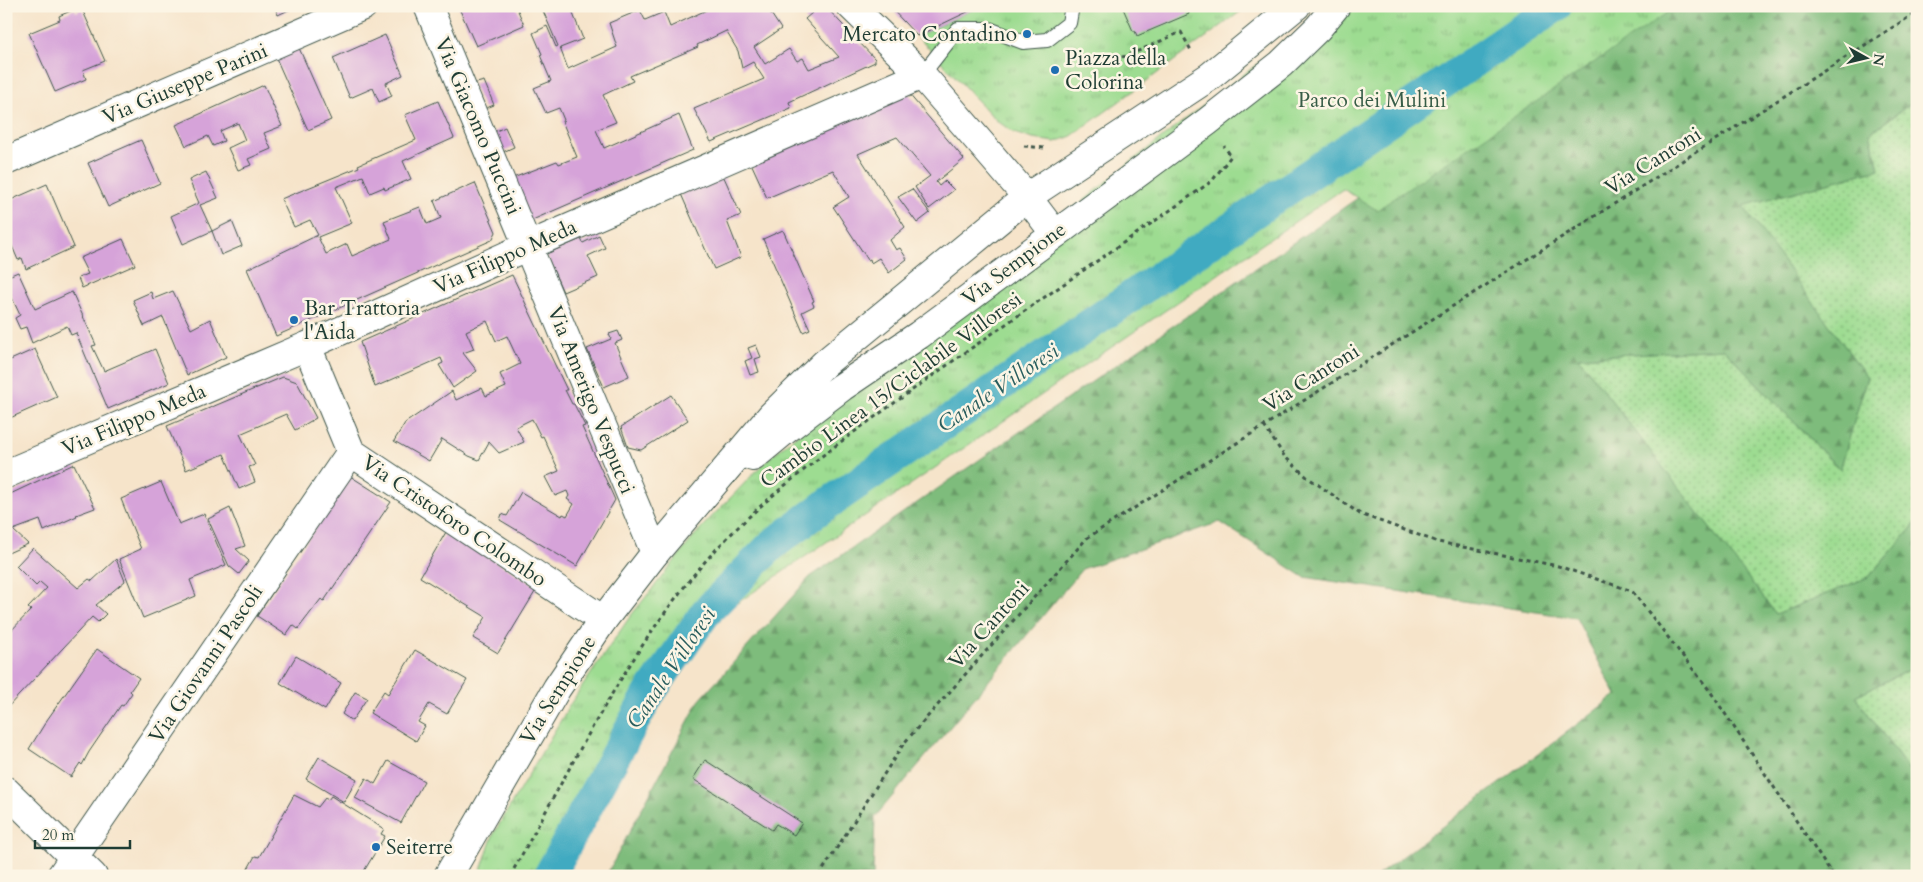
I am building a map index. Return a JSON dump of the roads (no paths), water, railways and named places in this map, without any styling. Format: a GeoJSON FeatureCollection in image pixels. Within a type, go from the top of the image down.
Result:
{"type":"FeatureCollection","features":[{"type":"Feature","properties":{"kind":"street","name":"Via Giuseppe Parini"},"geometry":{"type":"LineString","coordinates":[[6,161],[363,6]]}},
{"type":"Feature","properties":{"kind":"street","name":"Via Giacomo Puccini"},"geometry":{"type":"LineString","coordinates":[[428,6],[528,246]]}},
{"type":"Feature","properties":{"kind":"street"},"geometry":{"type":"LineString","coordinates":[[852,6],[922,75],[1028,197],[1055,234]]}},
{"type":"Feature","properties":{"kind":"street","name":"Via Sempione"},"geometry":{"type":"LineString","coordinates":[[448,876],[557,688],[603,620],[655,553],[687,517],[727,466],[772,416],[826,363],[1028,197],[1209,77],[1296,6]]}},
{"type":"Feature","properties":{"kind":"street","name":"Via Sempione"},"geometry":{"type":"LineString","coordinates":[[687,517],[734,473],[788,428],[842,387],[919,335],[1207,122],[1281,64],[1318,28],[1336,6]]}},
{"type":"Feature","properties":{"kind":"street","name":"Via Filippo Meda"},"geometry":{"type":"LineString","coordinates":[[6,474],[308,346],[528,246],[922,75]]}},
{"type":"Feature","properties":{"kind":"street","name":"Via Amerigo Vespucci"},"geometry":{"type":"LineString","coordinates":[[528,246],[655,553]]}},
{"type":"Feature","properties":{"kind":"street","name":"Via Cristoforo Colombo"},"geometry":{"type":"LineString","coordinates":[[308,346],[351,452],[603,620]]}},
{"type":"Feature","properties":{"kind":"street","name":"Via Giovanni Pascoli"},"geometry":{"type":"LineString","coordinates":[[67,867],[351,452]]}},
{"type":"Feature","properties":{"kind":"street"},"geometry":{"type":"LineString","coordinates":[[6,791],[67,867],[93,876]]}},
{"type":"Feature","properties":{"kind":"lane"},"geometry":{"type":"LineString","coordinates":[[922,75],[958,29],[989,28],[1023,42],[1047,40],[1069,23],[1072,6]]}},
{"type":"Feature","properties":{"kind":"waterway","name":"Canale Villoresi"},"geometry":{"type":"LineString","coordinates":[[549,876],[649,694],[706,612],[772,545],[820,509],[1556,6]]}},
{"type":"Feature","properties":{"kind":"place","name":"Mercato Contadino"},"geometry":{"type":"Point","coordinates":[1027,34]}},
{"type":"Feature","properties":{"kind":"place","name":"Piazza della Colorina"},"geometry":{"type":"Point","coordinates":[1055,70]}},
{"type":"Feature","properties":{"kind":"place","name":"Bar Trattoria l'Aida"},"geometry":{"type":"Point","coordinates":[294,320]}},
{"type":"Feature","properties":{"kind":"place","name":"Seiterre"},"geometry":{"type":"Point","coordinates":[376,847]}},
{"type":"Feature","properties":{"kind":"park label","name":"Parco dei Mulini"},"geometry":{"type":"Point","coordinates":[1372,100]}}]}
